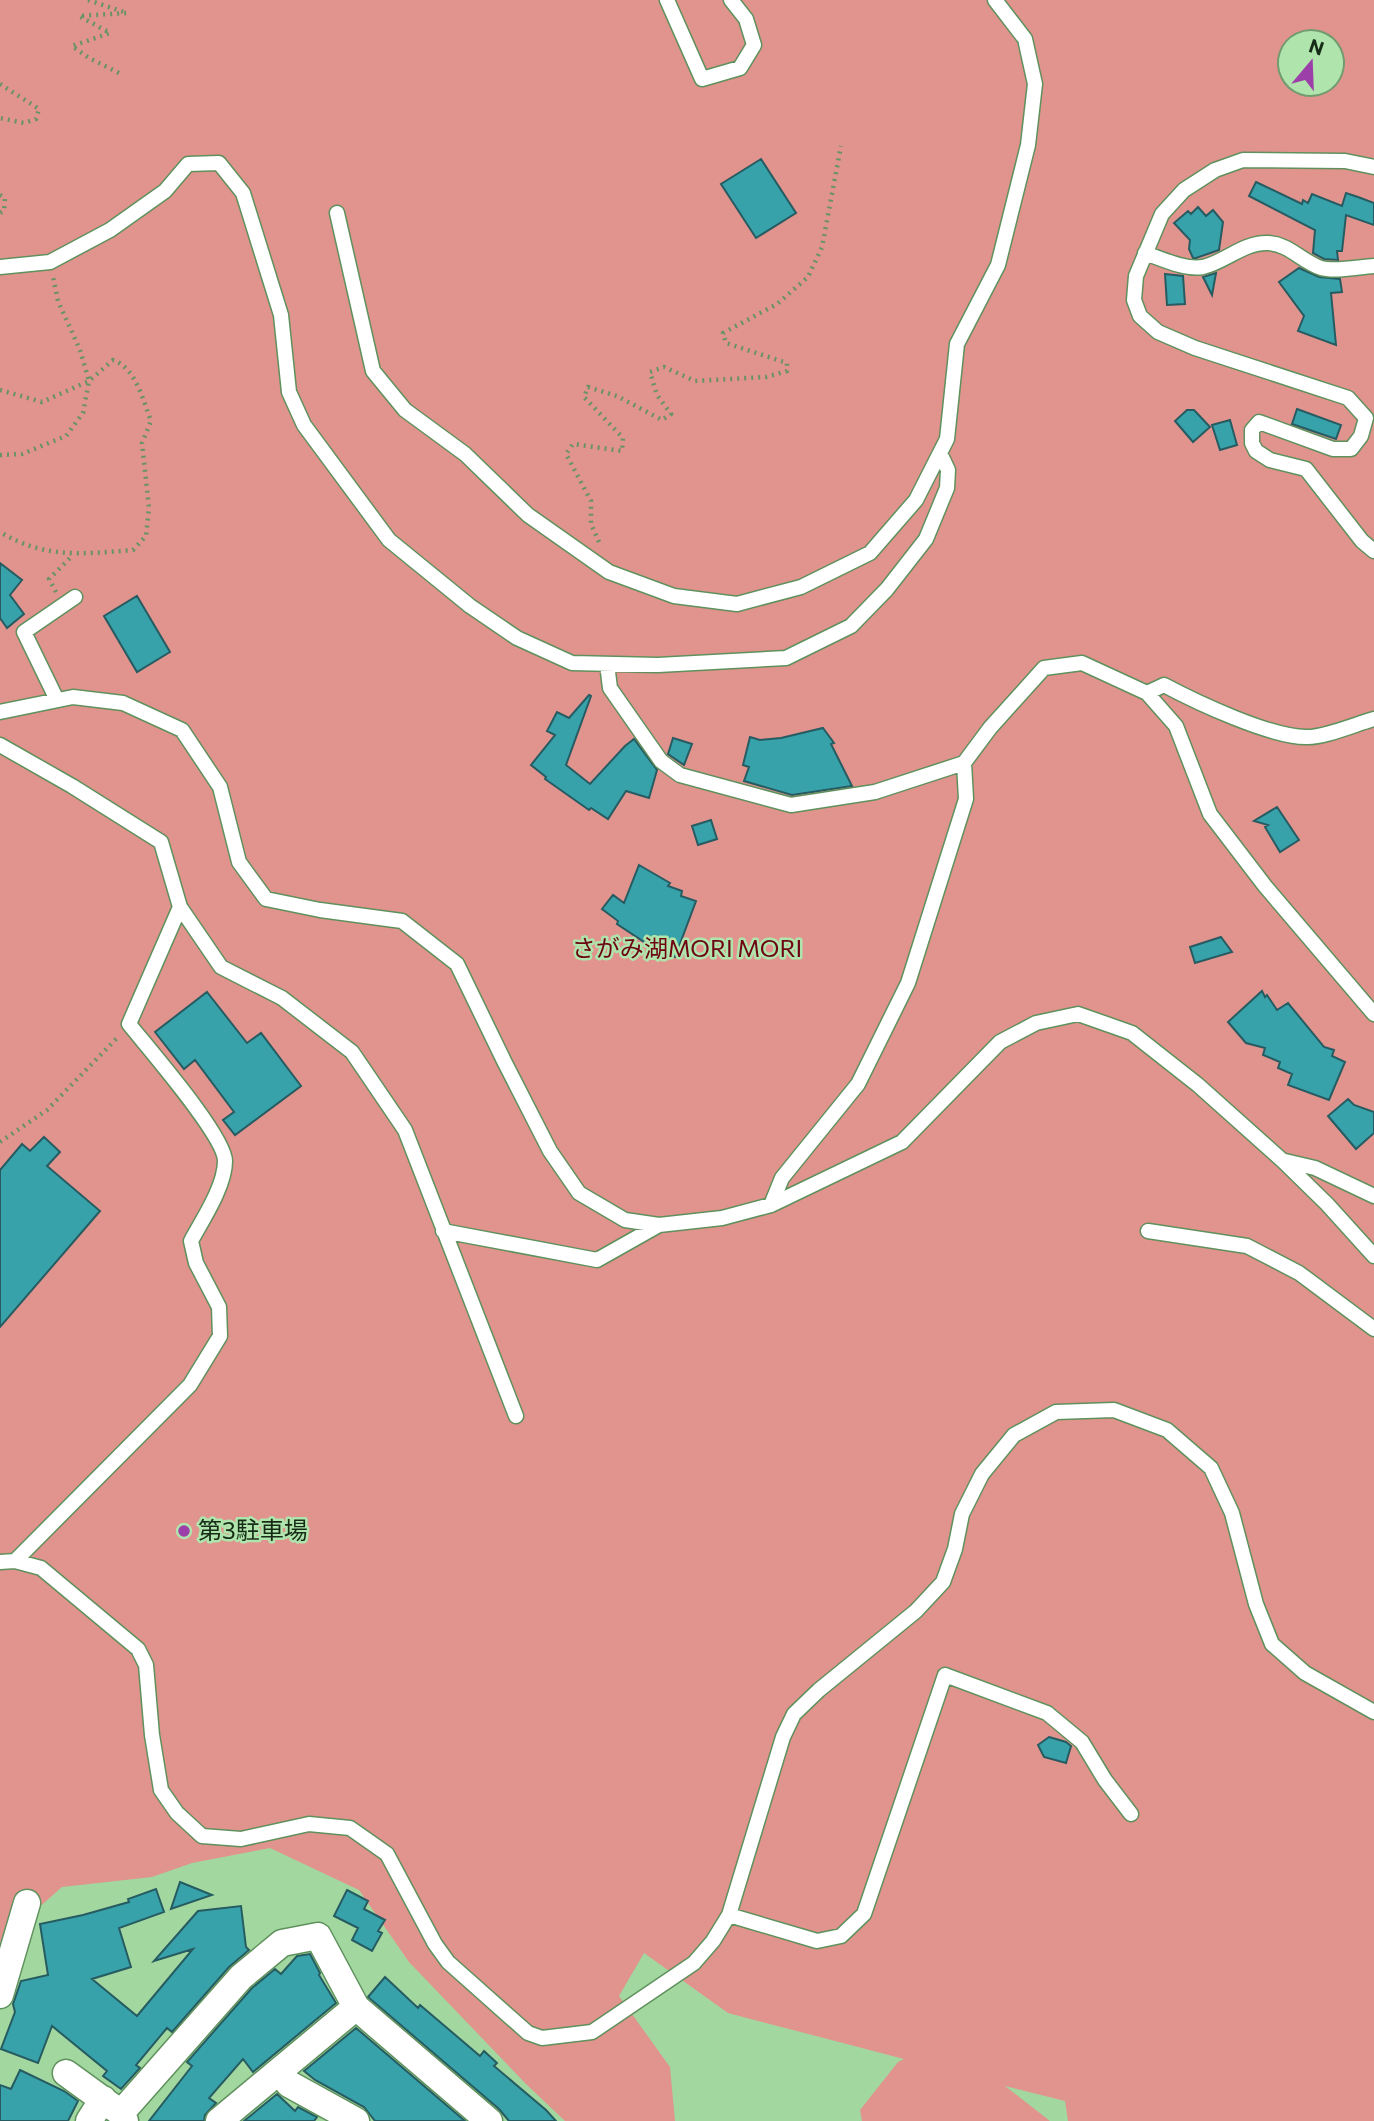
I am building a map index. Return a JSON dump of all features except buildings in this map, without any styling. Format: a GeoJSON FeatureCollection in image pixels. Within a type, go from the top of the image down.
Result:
{"type":"FeatureCollection","features":[{"type":"Feature","properties":{"kind":"street"},"geometry":{"type":"LineString","coordinates":[[0,1995],[27,1903]]}},
{"type":"Feature","properties":{"kind":"street"},"geometry":{"type":"LineString","coordinates":[[66,2073],[110,2114],[241,1977],[282,1942],[318,1936],[356,2007],[489,2121]]}},
{"type":"Feature","properties":{"kind":"street"},"geometry":{"type":"LineString","coordinates":[[219,2121],[356,2007]]}},
{"type":"Feature","properties":{"kind":"street"},"geometry":{"type":"LineString","coordinates":[[279,2072],[289,2084],[356,2121]]}},
{"type":"Feature","properties":{"kind":"lane"},"geometry":{"type":"LineString","coordinates":[[667,0],[702,79],[740,68],[754,44],[746,19],[732,0]]}},
{"type":"Feature","properties":{"kind":"lane"},"geometry":{"type":"LineString","coordinates":[[337,213],[373,371],[405,410],[465,454],[528,515],[609,572],[674,596],[737,604],[801,587],[870,553],[916,500],[947,439],[957,344],[999,265],[1028,145],[1035,84],[1025,39],[995,0]]}},
{"type":"Feature","properties":{"kind":"lane"},"geometry":{"type":"LineString","coordinates":[[1374,167],[1345,161],[1243,160],[1215,170],[1184,190],[1162,214],[1136,276],[1134,300],[1140,316],[1158,332],[1195,348],[1349,398],[1359,408],[1366,418],[1361,436],[1351,449],[1333,449],[1259,422],[1252,430],[1252,443],[1256,451],[1270,460],[1306,469],[1362,541],[1374,551]]}},
{"type":"Feature","properties":{"kind":"lane"},"geometry":{"type":"LineString","coordinates":[[0,267],[50,261],[110,230],[165,191],[188,164],[219,163],[243,193],[281,316],[289,393],[304,425],[389,541],[470,606],[517,638],[572,663],[658,665],[786,658],[850,626],[887,589],[926,539],[947,488],[948,470],[940,453]]}},
{"type":"Feature","properties":{"kind":"lane"},"geometry":{"type":"LineString","coordinates":[[1146,253],[1200,268],[1252,245],[1264,243],[1288,248],[1323,269],[1374,266]]}},
{"type":"Feature","properties":{"kind":"lane"},"geometry":{"type":"LineString","coordinates":[[57,700],[24,632],[69,601]]}},
{"type":"Feature","properties":{"kind":"lane"},"geometry":{"type":"LineString","coordinates":[[607,664],[610,688],[661,761],[680,775],[791,805],[875,792],[964,763],[990,728],[1044,668],[1082,663],[1147,693],[1176,726],[1210,814],[1265,886],[1374,1014]]}},
{"type":"Feature","properties":{"kind":"lane"},"geometry":{"type":"LineString","coordinates":[[1147,693],[1164,685],[1241,720],[1289,736],[1308,738],[1374,719]]}},
{"type":"Feature","properties":{"kind":"lane"},"geometry":{"type":"LineString","coordinates":[[0,712],[73,697],[123,703],[182,730],[220,787],[239,862],[266,899],[320,910],[401,921],[457,964],[544,1140],[579,1193],[625,1220],[659,1225],[722,1218],[771,1205],[902,1142],[1000,1042],[1037,1023],[1078,1014],[1132,1033],[1198,1084],[1283,1161],[1374,1256]]}},
{"type":"Feature","properties":{"kind":"lane"},"geometry":{"type":"LineString","coordinates":[[0,745],[161,842],[180,907],[220,967],[282,998],[352,1052],[405,1130],[516,1416]]}},
{"type":"Feature","properties":{"kind":"lane"},"geometry":{"type":"LineString","coordinates":[[771,1205],[782,1178],[858,1084],[908,983],[966,799],[964,763]]}},
{"type":"Feature","properties":{"kind":"lane"},"geometry":{"type":"LineString","coordinates":[[15,1561],[190,1385],[220,1336],[219,1307],[196,1263],[191,1241],[218,1190],[226,1160],[215,1134],[129,1024],[180,907]]}},
{"type":"Feature","properties":{"kind":"lane"},"geometry":{"type":"LineString","coordinates":[[1283,1161],[1315,1168],[1374,1196]]}},
{"type":"Feature","properties":{"kind":"lane"},"geometry":{"type":"LineString","coordinates":[[443,1231],[597,1260],[659,1225]]}},
{"type":"Feature","properties":{"kind":"lane"},"geometry":{"type":"LineString","coordinates":[[1148,1231],[1247,1246],[1299,1273],[1374,1329]]}},
{"type":"Feature","properties":{"kind":"lane"},"geometry":{"type":"LineString","coordinates":[[0,1562],[15,1561],[41,1568],[138,1649],[146,1665],[152,1735],[161,1790],[177,1813],[202,1836],[241,1839],[309,1824],[350,1828],[387,1854],[435,1944],[448,1962],[528,2033],[542,2038],[592,2032],[694,1963],[713,1941],[729,1915],[783,1737],[794,1714],[819,1690],[916,1611],[943,1582],[955,1549],[962,1514],[982,1474],[1014,1435],[1056,1412],[1114,1410],[1167,1430],[1211,1468],[1232,1513],[1256,1604],[1272,1644],[1305,1673],[1374,1712]]}},
{"type":"Feature","properties":{"kind":"lane"},"geometry":{"type":"LineString","coordinates":[[729,1915],[817,1941],[841,1936],[864,1914],[945,1675],[1047,1713],[1082,1742],[1105,1780],[1131,1814]]}},
{"type":"Feature","properties":{"kind":"path"},"geometry":{"type":"LineString","coordinates":[[88,0],[127,13],[79,16],[110,33],[72,46],[119,73]]}},
{"type":"Feature","properties":{"kind":"path"},"geometry":{"type":"LineString","coordinates":[[0,84],[39,109],[36,119],[24,123],[0,118]]}},
{"type":"Feature","properties":{"kind":"path"},"geometry":{"type":"LineString","coordinates":[[609,572],[591,524],[591,501],[566,454],[573,444],[622,451],[623,439],[584,397],[588,387],[617,397],[662,420],[671,414],[657,396],[650,372],[664,367],[695,381],[766,377],[787,371],[787,363],[726,342],[723,334],[777,304],[808,277],[822,247],[841,146]]}},
{"type":"Feature","properties":{"kind":"path"},"geometry":{"type":"LineString","coordinates":[[0,195],[5,198],[4,211],[0,214]]}},
{"type":"Feature","properties":{"kind":"path"},"geometry":{"type":"LineString","coordinates":[[0,455],[22,454],[66,436],[83,413],[89,381],[80,350],[58,301],[50,261]]}},
{"type":"Feature","properties":{"kind":"path"},"geometry":{"type":"LineString","coordinates":[[0,390],[42,402],[89,381],[113,360],[121,363],[131,373],[151,421],[142,443],[149,508],[146,536],[133,550],[72,555],[21,545],[0,532]]}},
{"type":"Feature","properties":{"kind":"path"},"geometry":{"type":"LineString","coordinates":[[69,601],[49,579],[72,555]]}},
{"type":"Feature","properties":{"kind":"path"},"geometry":{"type":"LineString","coordinates":[[0,1142],[47,1110],[129,1024]]}},
{"type":"Feature","properties":{"kind":"green space","name":"さがみ湖MORI MORI"},"geometry":{"type":"Polygon","coordinates":[[[0,0],[1374,0],[1374,2121],[1068,2121],[1065,2101],[1005,2086],[1050,2121],[862,2121],[860,2110],[898,2062],[904,2059],[728,2013],[644,1953],[619,1996],[670,2067],[675,2121],[565,2121],[409,1962],[359,1890],[270,1848],[192,1863],[152,1877],[62,1887],[0,1942],[0,0]]]}},
{"type":"Feature","properties":{"kind":"place","name":"第3駐車場"},"geometry":{"type":"Point","coordinates":[184,1531]}}]}
